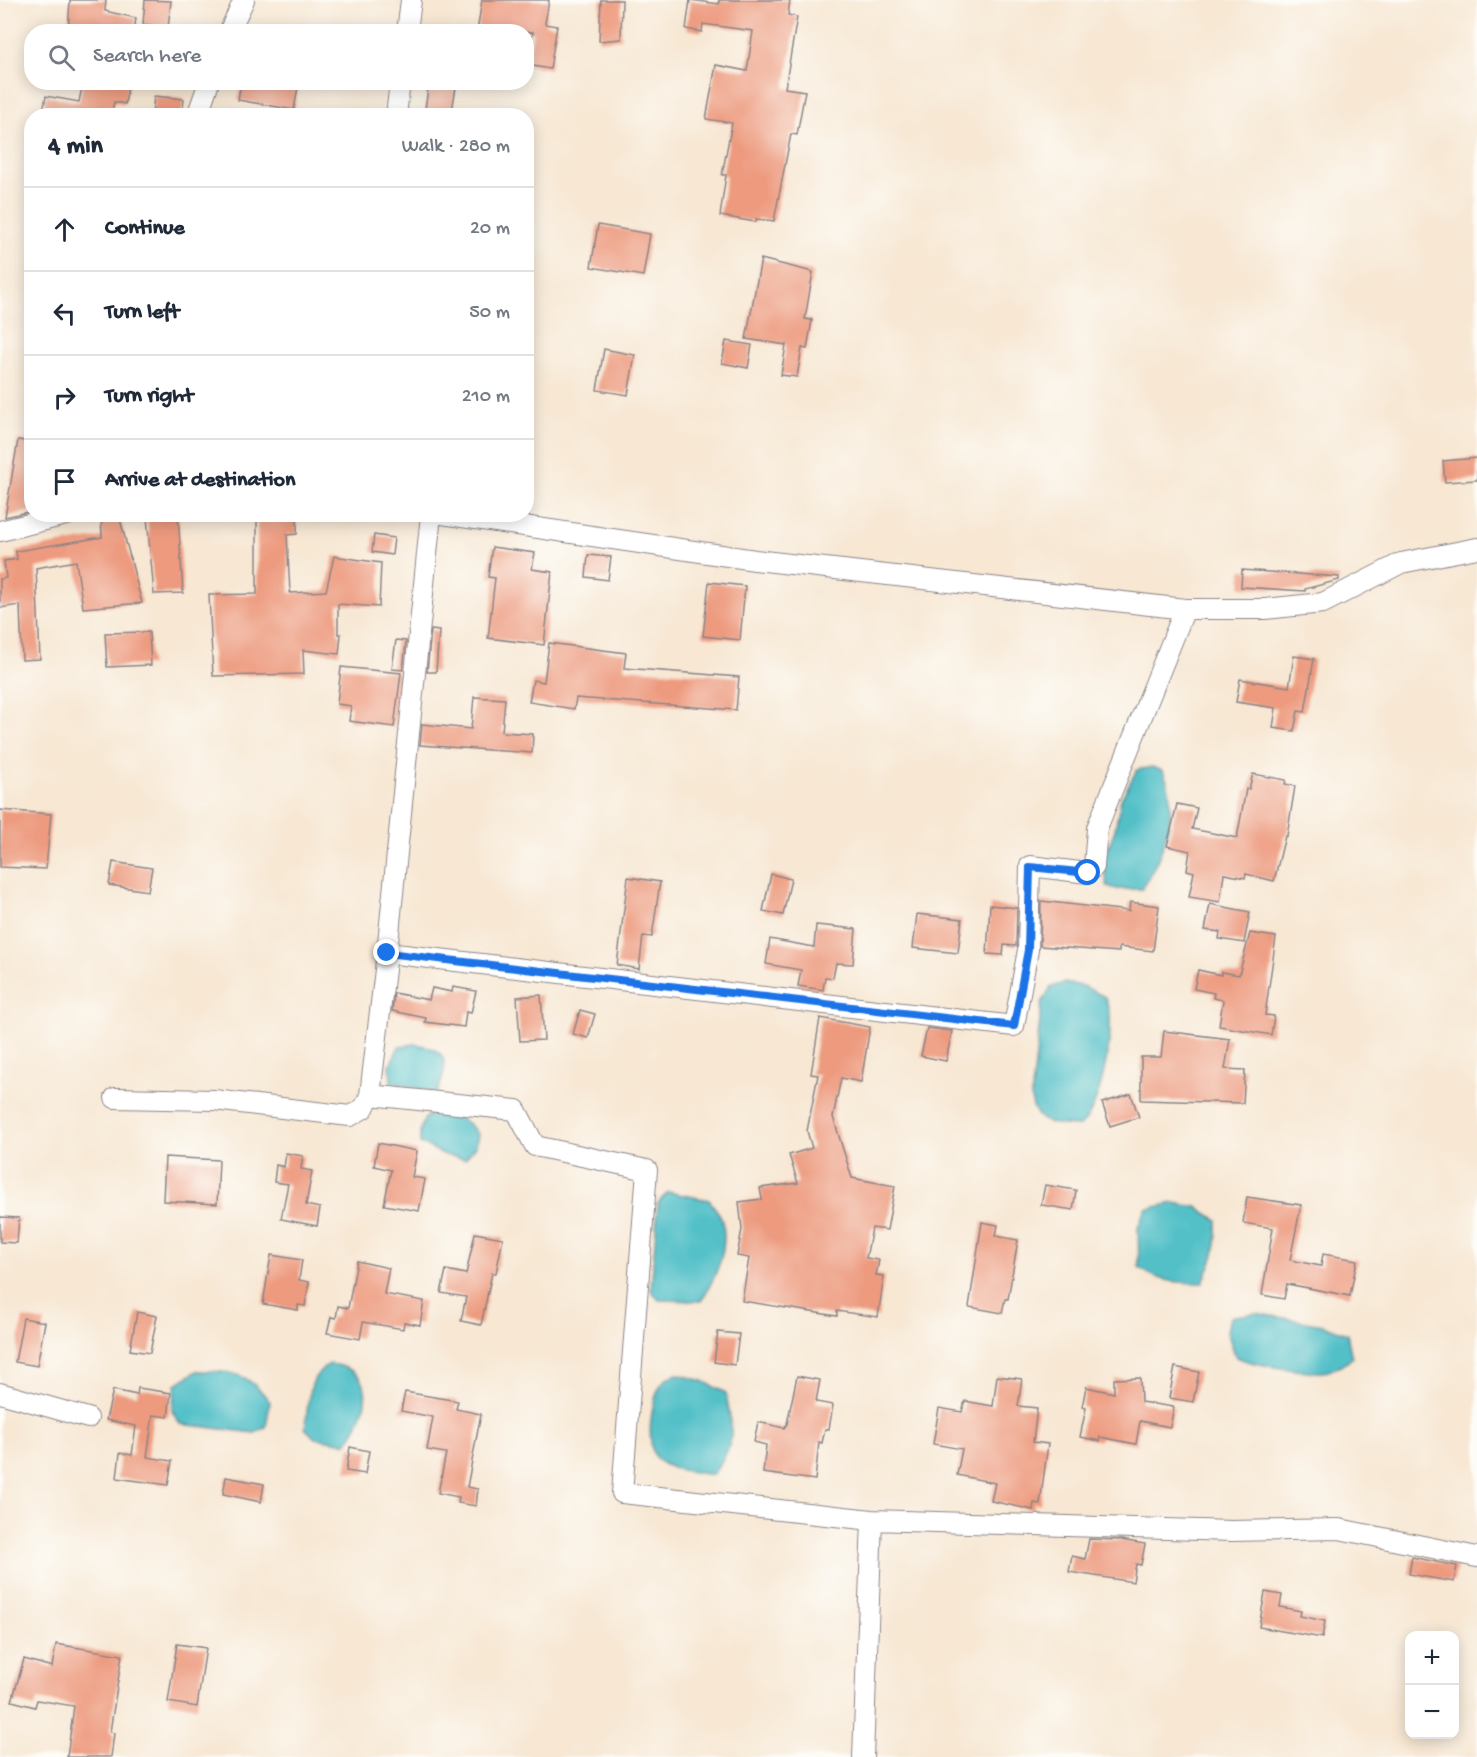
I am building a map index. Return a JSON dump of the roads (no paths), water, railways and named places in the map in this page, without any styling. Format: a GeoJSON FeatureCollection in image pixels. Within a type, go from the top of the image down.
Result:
{"type":"FeatureCollection","features":[{"type":"Feature","properties":{"kind":"street"},"geometry":{"type":"LineString","coordinates":[[233,24],[244,0]]}},
{"type":"Feature","properties":{"kind":"street"},"geometry":{"type":"LineString","coordinates":[[408,24],[411,0]]}},
{"type":"Feature","properties":{"kind":"street"},"geometry":{"type":"LineString","coordinates":[[200,108],[206,90]]}},
{"type":"Feature","properties":{"kind":"street"},"geometry":{"type":"LineString","coordinates":[[397,108],[399,90]]}},
{"type":"Feature","properties":{"kind":"street"},"geometry":{"type":"LineString","coordinates":[[0,531],[37,522]]}},
{"type":"Feature","properties":{"kind":"street"},"geometry":{"type":"LineString","coordinates":[[115,1098],[214,1100],[350,1116],[364,1108],[370,1095],[387,953],[430,522]]}},
{"type":"Feature","properties":{"kind":"street"},"geometry":{"type":"LineString","coordinates":[[496,522],[755,560],[1185,609],[1265,609],[1323,603],[1401,563],[1477,548]]}},
{"type":"Feature","properties":{"kind":"street"},"geometry":{"type":"LineString","coordinates":[[387,953],[1014,1026],[1028,950],[1030,867],[1088,873],[1094,867],[1097,828],[1185,609]]}},
{"type":"Feature","properties":{"kind":"street"},"geometry":{"type":"LineString","coordinates":[[370,1095],[516,1110],[535,1146],[647,1170],[622,1493],[872,1520],[1232,1531],[1340,1529],[1477,1557]]}},
{"type":"Feature","properties":{"kind":"street"},"geometry":{"type":"LineString","coordinates":[[0,1393],[88,1418]]}},
{"type":"Feature","properties":{"kind":"street"},"geometry":{"type":"LineString","coordinates":[[863,1757],[872,1520]]}},
{"type":"Feature","properties":{"kind":"water"},"geometry":{"type":"Polygon","coordinates":[[[1152,767],[1163,771],[1168,786],[1170,816],[1163,847],[1142,889],[1117,889],[1107,886],[1104,858],[1115,830],[1121,799],[1137,770],[1152,767]]]}},
{"type":"Feature","properties":{"kind":"water"},"geometry":{"type":"Polygon","coordinates":[[[1064,983],[1083,986],[1105,997],[1110,1015],[1107,1057],[1099,1091],[1087,1118],[1080,1126],[1048,1123],[1038,1115],[1031,1099],[1042,1003],[1051,987],[1064,983]]]}},
{"type":"Feature","properties":{"kind":"water"},"geometry":{"type":"Polygon","coordinates":[[[414,1044],[434,1050],[444,1059],[444,1073],[437,1093],[391,1082],[390,1065],[399,1047],[414,1044]]]}},
{"type":"Feature","properties":{"kind":"water"},"geometry":{"type":"Polygon","coordinates":[[[435,1112],[459,1118],[469,1124],[478,1134],[476,1146],[465,1159],[445,1155],[420,1143],[420,1130],[425,1118],[435,1112]]]}},
{"type":"Feature","properties":{"kind":"water"},"geometry":{"type":"Polygon","coordinates":[[[668,1192],[709,1200],[722,1220],[724,1242],[720,1262],[701,1301],[659,1300],[651,1290],[658,1203],[668,1192]]]}},
{"type":"Feature","properties":{"kind":"water"},"geometry":{"type":"Polygon","coordinates":[[[1174,1203],[1197,1207],[1217,1220],[1214,1253],[1202,1283],[1168,1281],[1153,1276],[1139,1267],[1138,1228],[1146,1209],[1174,1203]]]}},
{"type":"Feature","properties":{"kind":"water"},"geometry":{"type":"Polygon","coordinates":[[[1256,1313],[1323,1325],[1347,1334],[1352,1358],[1334,1369],[1320,1372],[1282,1368],[1236,1357],[1227,1332],[1230,1317],[1256,1313]]]}},
{"type":"Feature","properties":{"kind":"water"},"geometry":{"type":"Polygon","coordinates":[[[330,1364],[346,1368],[357,1375],[363,1383],[366,1394],[360,1418],[347,1443],[315,1438],[305,1428],[313,1383],[322,1369],[330,1364]]]}},
{"type":"Feature","properties":{"kind":"water"},"geometry":{"type":"Polygon","coordinates":[[[197,1371],[239,1375],[254,1384],[270,1402],[266,1427],[255,1433],[180,1424],[172,1411],[176,1384],[197,1371]]]}},
{"type":"Feature","properties":{"kind":"water"},"geometry":{"type":"Polygon","coordinates":[[[677,1374],[703,1381],[726,1393],[731,1437],[726,1454],[712,1475],[669,1467],[658,1460],[654,1453],[650,1433],[656,1397],[664,1381],[677,1374]]]}}]}
